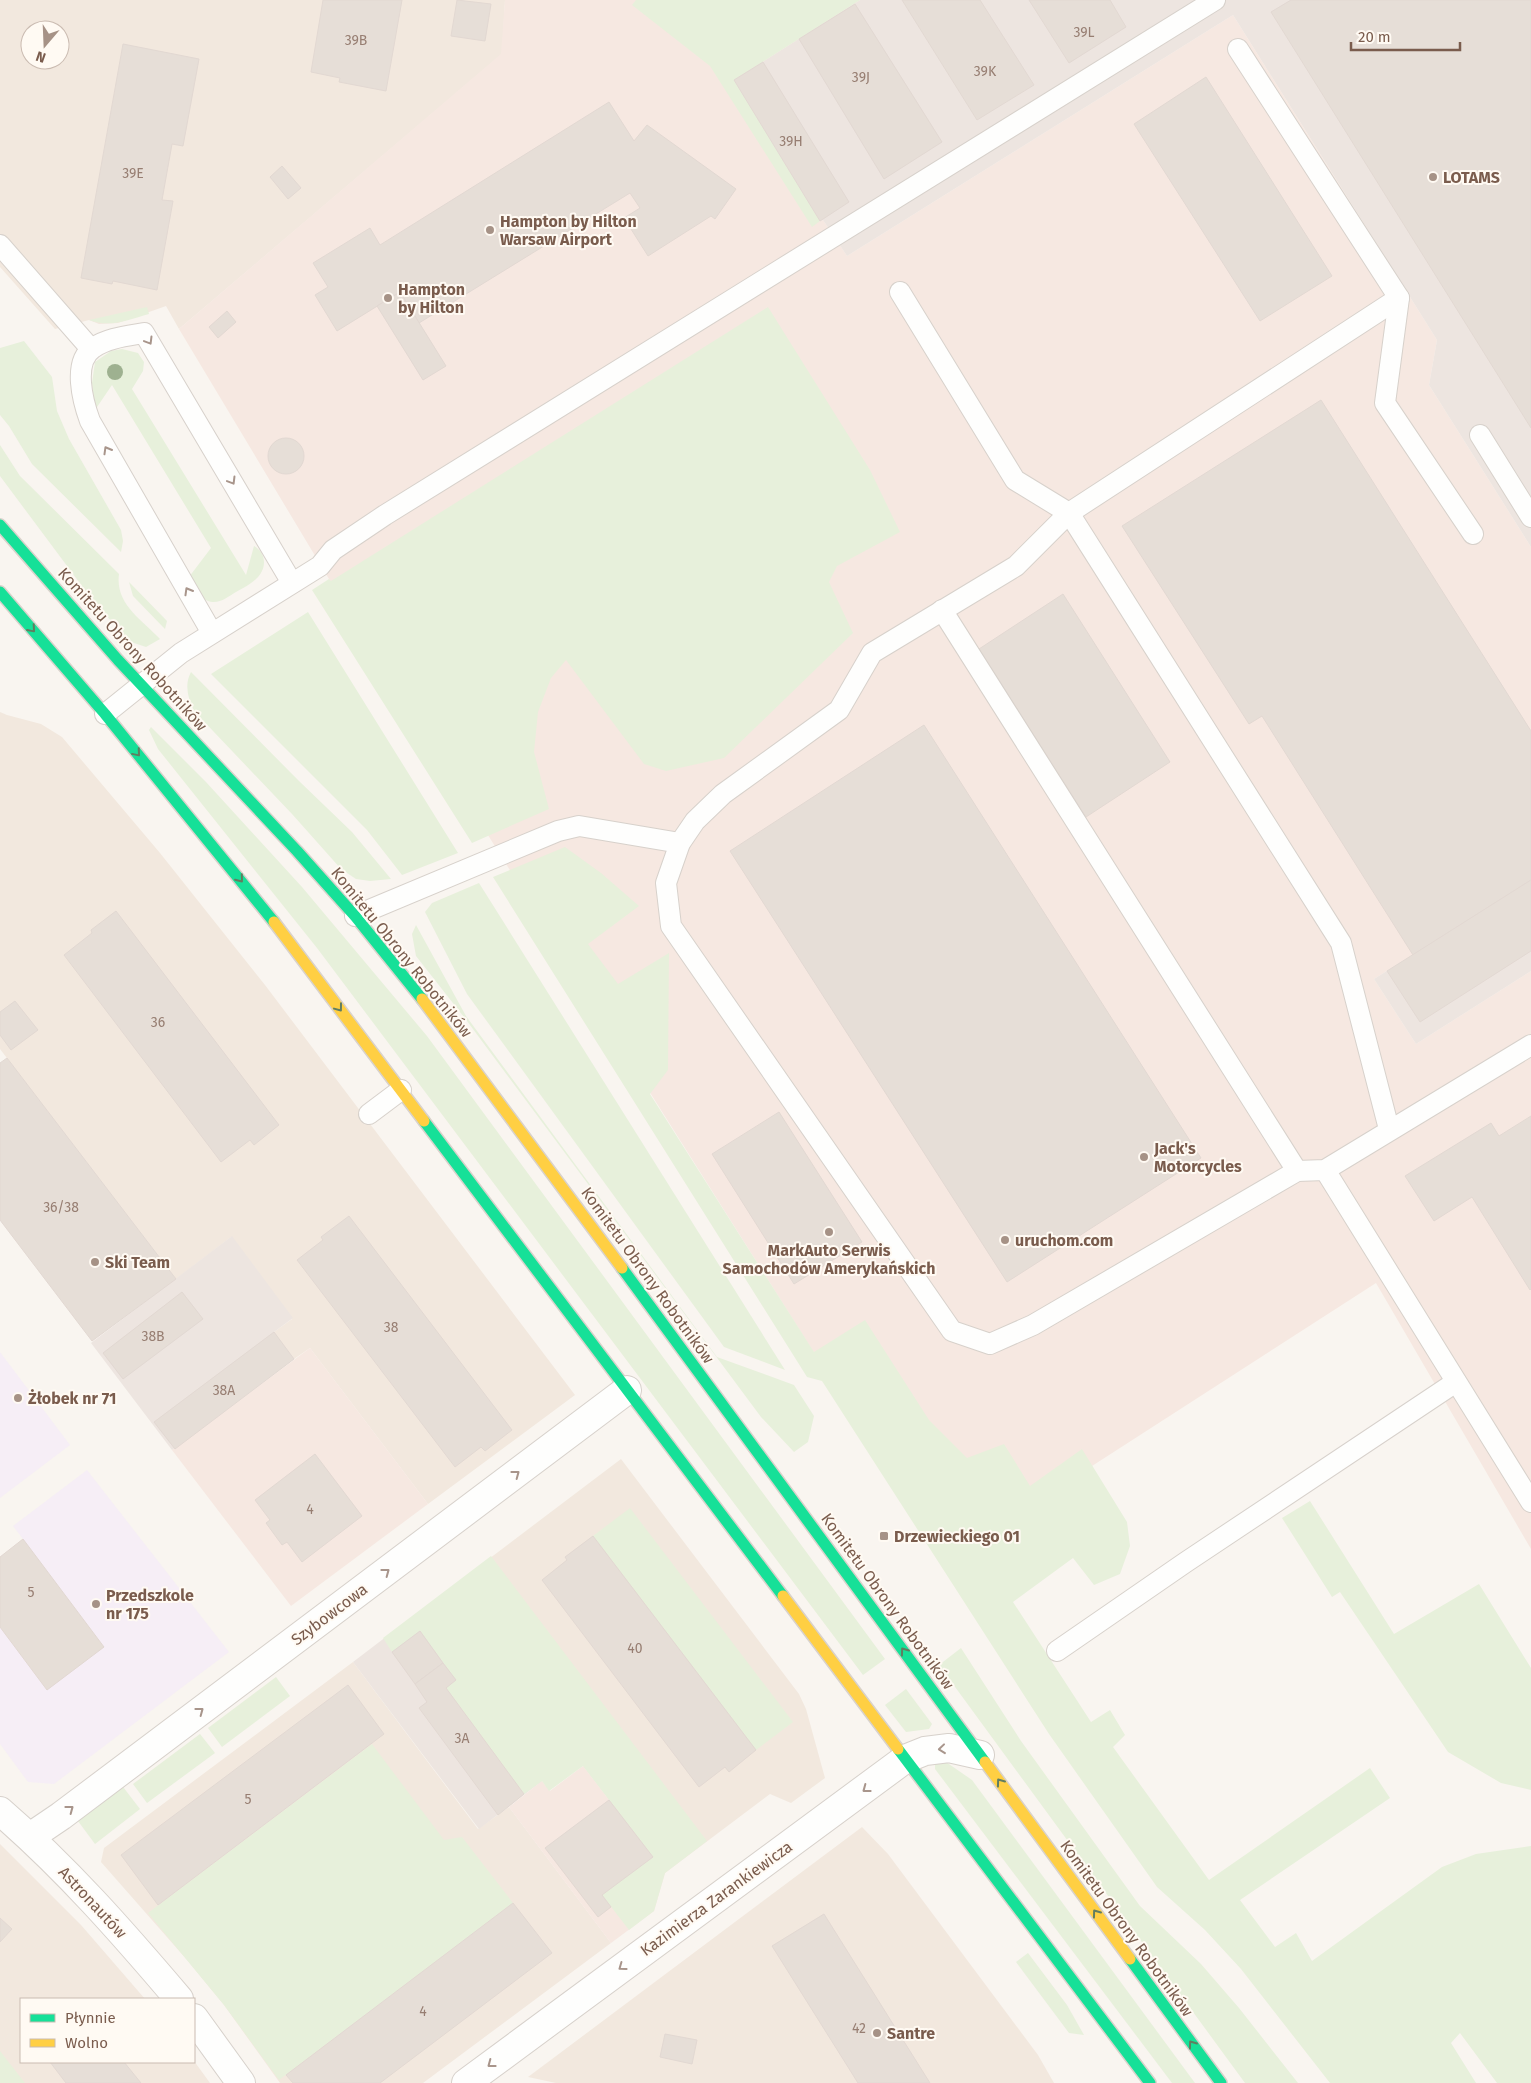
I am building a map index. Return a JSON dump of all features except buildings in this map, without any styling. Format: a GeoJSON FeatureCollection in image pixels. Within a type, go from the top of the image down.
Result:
{"type":"FeatureCollection","features":[{"type":"Feature","properties":{"kind":"street","name":"Komitetu Obrony Robotników"},"geometry":{"type":"LineString","coordinates":[[0,525],[142,685],[355,916],[435,1014],[1221,2083]]}},
{"type":"Feature","properties":{"kind":"street"},"geometry":{"type":"LineString","coordinates":[[0,592],[105,714],[275,924],[1150,2083]]}},
{"type":"Feature","properties":{"kind":"street","name":"Szybowcowa"},"geometry":{"type":"LineString","coordinates":[[30,1837],[61,1816],[627,1390]]}},
{"type":"Feature","properties":{"kind":"street","name":"Kazimierza Zarankiewicza"},"geometry":{"type":"LineString","coordinates":[[466,2083],[905,1759],[925,1751],[949,1748],[980,1755]]}},
{"type":"Feature","properties":{"kind":"street","name":"Astronautów"},"geometry":{"type":"LineString","coordinates":[[0,1811],[30,1837],[110,1918],[178,1998]]}},
{"type":"Feature","properties":{"kind":"street"},"geometry":{"type":"LineString","coordinates":[[195,2019],[241,2083]]}},
{"type":"Feature","properties":{"kind":"lane"},"geometry":{"type":"LineString","coordinates":[[105,714],[182,652],[320,566],[332,550],[385,515],[1215,0]]}},
{"type":"Feature","properties":{"kind":"lane"},"geometry":{"type":"LineString","coordinates":[[1238,49],[1399,298],[1385,403],[1474,534]]}},
{"type":"Feature","properties":{"kind":"lane"},"geometry":{"type":"LineString","coordinates":[[0,245],[91,349]]}},
{"type":"Feature","properties":{"kind":"lane"},"geometry":{"type":"LineString","coordinates":[[900,292],[1015,480],[1069,513],[1341,942],[1389,1130]]}},
{"type":"Feature","properties":{"kind":"lane"},"geometry":{"type":"LineString","coordinates":[[1399,298],[1069,513],[1016,566],[872,653],[839,710],[723,794],[695,820],[680,843],[666,883],[671,926],[952,1332],[990,1344],[1033,1325],[1297,1172],[1325,1170],[1531,1045]]}},
{"type":"Feature","properties":{"kind":"lane"},"geometry":{"type":"LineString","coordinates":[[212,633],[90,420],[83,404],[80,380],[83,362],[91,349],[119,338],[144,333],[292,583]]}},
{"type":"Feature","properties":{"kind":"lane"},"geometry":{"type":"LineString","coordinates":[[1480,435],[1531,517]]}},
{"type":"Feature","properties":{"kind":"lane"},"geometry":{"type":"LineString","coordinates":[[942,610],[1297,1172]]}},
{"type":"Feature","properties":{"kind":"lane"},"geometry":{"type":"LineString","coordinates":[[355,916],[558,831],[579,826],[680,843]]}},
{"type":"Feature","properties":{"kind":"lane"},"geometry":{"type":"LineString","coordinates":[[369,1114],[401,1090]]}},
{"type":"Feature","properties":{"kind":"lane"},"geometry":{"type":"LineString","coordinates":[[1325,1170],[1531,1502]]}},
{"type":"Feature","properties":{"kind":"lane"},"geometry":{"type":"LineString","coordinates":[[1057,1651],[1456,1382]]}},
{"type":"Feature","properties":{"kind":"shaded area"},"geometry":{"type":"Polygon","coordinates":[[[0,0],[505,0],[502,54],[179,329],[166,306],[118,323],[99,324],[89,320],[55,329],[0,267],[0,0]]]}},
{"type":"Feature","properties":{"kind":"shaded area"},"geometry":{"type":"Polygon","coordinates":[[[505,0],[860,0],[734,80],[820,221],[823,220],[847,256],[1233,15],[1437,340],[1429,385],[1531,547],[1531,880],[1374,979],[1416,1044],[1531,971],[1531,1549],[1376,1283],[951,1557],[901,1491],[501,856],[329,579],[179,329],[501,54],[505,0]]]}},
{"type":"Feature","properties":{"kind":"shaded area"},"geometry":{"type":"Polygon","coordinates":[[[860,0],[1531,0],[1531,547],[1429,385],[1437,340],[1233,15],[847,256],[823,220],[820,221],[734,80],[860,0]]]}},
{"type":"Feature","properties":{"kind":"shaded area"},"geometry":{"type":"Polygon","coordinates":[[[0,712],[41,724],[62,737],[160,853],[265,985],[575,1395],[428,1504],[310,1348],[294,1359],[274,1332],[292,1319],[231,1237],[176,1279],[0,1049],[0,712]]]}},
{"type":"Feature","properties":{"kind":"shaded area"},"geometry":{"type":"Polygon","coordinates":[[[1531,880],[1531,971],[1416,1044],[1374,979],[1531,880]]]}},
{"type":"Feature","properties":{"kind":"shaded area"},"geometry":{"type":"Polygon","coordinates":[[[232,1236],[293,1318],[274,1332],[294,1359],[172,1450],[91,1343],[232,1236]]]}},
{"type":"Feature","properties":{"kind":"shaded area"},"geometry":{"type":"Polygon","coordinates":[[[310,1348],[428,1504],[291,1606],[172,1450],[310,1348]]]}},
{"type":"Feature","properties":{"kind":"shaded area","name":"Żłobek nr 71"},"geometry":{"type":"Polygon","coordinates":[[[0,1352],[70,1445],[0,1498],[0,1352]]]}},
{"type":"Feature","properties":{"kind":"shaded area"},"geometry":{"type":"Polygon","coordinates":[[[621,1459],[799,1694],[806,1709],[825,1778],[791,1803],[770,1794],[665,1873],[583,1766],[420,1611],[621,1459]]]}},
{"type":"Feature","properties":{"kind":"shaded area","name":"Przedszkole nr 175"},"geometry":{"type":"Polygon","coordinates":[[[87,1470],[229,1652],[54,1784],[28,1782],[0,1744],[0,1557],[23,1539],[13,1526],[87,1470]]]}},
{"type":"Feature","properties":{"kind":"shaded area"},"geometry":{"type":"Polygon","coordinates":[[[420,1611],[542,1781],[479,1829],[353,1662],[420,1611]]]}},
{"type":"Feature","properties":{"kind":"shaded area"},"geometry":{"type":"Polygon","coordinates":[[[353,1662],[478,1829],[509,1807],[611,1943],[423,2083],[280,2083],[224,2005],[101,1862],[104,1848],[353,1662]]]}},
{"type":"Feature","properties":{"kind":"shaded area"},"geometry":{"type":"Polygon","coordinates":[[[583,1766],[665,1873],[654,1911],[611,1943],[509,1807],[542,1781],[550,1791],[583,1766]]]}},
{"type":"Feature","properties":{"kind":"shaded area"},"geometry":{"type":"Polygon","coordinates":[[[862,1827],[888,1854],[1038,2055],[1054,2083],[556,2083],[528,2077],[862,1827]]]}},
{"type":"Feature","properties":{"kind":"shaded area"},"geometry":{"type":"Polygon","coordinates":[[[0,1844],[81,1925],[144,1998],[20,1998],[20,2063],[195,2062],[210,2083],[0,2083],[0,1844]]]}},
{"type":"Feature","properties":{"kind":"green space"},"geometry":{"type":"Polygon","coordinates":[[[636,0],[860,0],[734,80],[820,221],[812,227],[710,66],[632,5],[636,0]]]}},
{"type":"Feature","properties":{"kind":"green space"},"geometry":{"type":"Polygon","coordinates":[[[147,307],[149,314],[126,321],[104,323],[89,320],[147,307]]]}},
{"type":"Feature","properties":{"kind":"green space"},"geometry":{"type":"Polygon","coordinates":[[[768,307],[870,470],[900,532],[837,566],[829,582],[853,633],[724,758],[666,771],[644,764],[566,660],[551,678],[538,712],[534,752],[549,809],[472,843],[312,590],[329,579],[331,581],[768,307]]]}},
{"type":"Feature","properties":{"kind":"green space"},"geometry":{"type":"Polygon","coordinates":[[[24,341],[52,377],[57,411],[69,439],[121,530],[123,541],[121,552],[32,464],[9,426],[0,415],[0,348],[24,341]]]}},
{"type":"Feature","properties":{"kind":"green space"},"geometry":{"type":"Polygon","coordinates":[[[122,349],[138,353],[144,362],[143,371],[132,389],[246,575],[254,546],[263,557],[264,566],[260,575],[247,586],[222,600],[212,602],[204,599],[189,577],[211,548],[112,385],[95,410],[92,383],[95,362],[111,351],[122,349]]]}},
{"type":"Feature","properties":{"kind":"green space"},"geometry":{"type":"Polygon","coordinates":[[[0,445],[20,476],[119,574],[119,585],[125,602],[138,618],[160,639],[146,647],[128,641],[85,590],[0,476],[0,445]]]}},
{"type":"Feature","properties":{"kind":"green space"},"geometry":{"type":"Polygon","coordinates":[[[129,582],[167,621],[165,629],[133,596],[129,582]]]}},
{"type":"Feature","properties":{"kind":"green space"},"geometry":{"type":"Polygon","coordinates":[[[308,612],[458,853],[402,875],[367,830],[211,674],[308,612]]]}},
{"type":"Feature","properties":{"kind":"green space"},"geometry":{"type":"Polygon","coordinates":[[[191,672],[352,832],[391,879],[370,881],[356,879],[341,869],[292,814],[194,711],[188,692],[191,672]]]}},
{"type":"Feature","properties":{"kind":"green space"},"geometry":{"type":"Polygon","coordinates":[[[151,727],[206,782],[302,887],[427,1036],[885,1659],[863,1675],[317,948],[158,749],[149,730],[151,727]]]}},
{"type":"Feature","properties":{"kind":"green space"},"geometry":{"type":"Polygon","coordinates":[[[565,847],[601,873],[639,906],[588,944],[618,984],[669,953],[668,1070],[650,1094],[814,1352],[865,1320],[929,1420],[967,1458],[1004,1444],[1030,1486],[1082,1449],[1127,1522],[1130,1546],[1120,1574],[1094,1585],[1073,1558],[1013,1602],[1091,1722],[1110,1710],[1125,1735],[1113,1747],[1209,1880],[1370,1768],[1390,1798],[1240,1900],[1275,1947],[1296,1933],[1312,1961],[1442,1867],[1476,1854],[1531,1846],[1531,2083],[1497,2083],[1460,2033],[1451,2043],[1476,2083],[1330,2083],[1241,1969],[1205,1930],[1157,1887],[1049,1734],[822,1381],[807,1377],[493,877],[565,847]]]}},
{"type":"Feature","properties":{"kind":"green space"},"geometry":{"type":"Polygon","coordinates":[[[479,883],[785,1370],[724,1347],[467,994],[425,912],[432,903],[479,883]]]}},
{"type":"Feature","properties":{"kind":"green space"},"geometry":{"type":"Polygon","coordinates":[[[416,925],[466,1016],[717,1357],[794,1385],[814,1416],[808,1442],[794,1452],[761,1417],[467,1021],[416,956],[412,934],[416,925]]]}},
{"type":"Feature","properties":{"kind":"green space"},"geometry":{"type":"Polygon","coordinates":[[[1310,1501],[1394,1634],[1479,1584],[1531,1668],[1531,1790],[1501,1783],[1448,1752],[1340,1592],[1332,1597],[1282,1518],[1310,1501]]]}},
{"type":"Feature","properties":{"kind":"green space"},"geometry":{"type":"Polygon","coordinates":[[[630,1508],[793,1722],[756,1750],[593,1536],[630,1508]]]}},
{"type":"Feature","properties":{"kind":"green space"},"geometry":{"type":"Polygon","coordinates":[[[491,1556],[707,1841],[665,1873],[654,1911],[629,1930],[602,1895],[653,1857],[583,1766],[549,1791],[542,1781],[524,1794],[446,1688],[456,1680],[420,1631],[392,1652],[383,1638],[491,1556]]]}},
{"type":"Feature","properties":{"kind":"green space"},"geometry":{"type":"Polygon","coordinates":[[[961,1648],[1021,1741],[1140,1906],[1201,1964],[1239,2008],[1298,2083],[1245,2083],[939,1665],[961,1648]]]}},
{"type":"Feature","properties":{"kind":"green space"},"geometry":{"type":"Polygon","coordinates":[[[276,1677],[290,1696],[222,1747],[208,1728],[276,1677]]]}},
{"type":"Feature","properties":{"kind":"green space"},"geometry":{"type":"Polygon","coordinates":[[[906,1689],[932,1724],[929,1729],[906,1732],[885,1705],[906,1689]]]}},
{"type":"Feature","properties":{"kind":"green space"},"geometry":{"type":"Polygon","coordinates":[[[200,1734],[215,1753],[147,1803],[133,1784],[200,1734]]]}},
{"type":"Feature","properties":{"kind":"green space"},"geometry":{"type":"Polygon","coordinates":[[[372,1744],[444,1840],[462,1837],[513,1903],[279,2080],[224,2005],[148,1913],[372,1744]]]}},
{"type":"Feature","properties":{"kind":"green space"},"geometry":{"type":"Polygon","coordinates":[[[946,1762],[972,1780],[1195,2083],[1172,2083],[935,1769],[935,1764],[946,1762]]]}},
{"type":"Feature","properties":{"kind":"green space"},"geometry":{"type":"Polygon","coordinates":[[[120,1783],[140,1809],[95,1844],[75,1817],[120,1783]]]}},
{"type":"Feature","properties":{"kind":"green space"},"geometry":{"type":"Polygon","coordinates":[[[1028,1953],[1067,2005],[1084,2035],[1069,2033],[1016,1962],[1028,1953]]]}},
{"type":"Feature","properties":{"kind":"green space"},"geometry":{"type":"Polygon","coordinates":[[[0,2051],[25,2083],[0,2083],[0,2051]]]}},
{"type":"Feature","properties":{"kind":"traffic: fast"},"geometry":{"type":"LineString","coordinates":[[0,525],[118,660],[297,851],[355,916],[422,999]]}},
{"type":"Feature","properties":{"kind":"traffic: fast"},"geometry":{"type":"LineString","coordinates":[[0,592],[105,714],[274,922]]}},
{"type":"Feature","properties":{"kind":"traffic: fast"},"geometry":{"type":"LineString","coordinates":[[424,1121],[783,1596]]}},
{"type":"Feature","properties":{"kind":"traffic: fast"},"geometry":{"type":"LineString","coordinates":[[622,1268],[985,1762]]}},
{"type":"Feature","properties":{"kind":"traffic: fast"},"geometry":{"type":"LineString","coordinates":[[898,1749],[1150,2083]]}},
{"type":"Feature","properties":{"kind":"traffic: fast"},"geometry":{"type":"LineString","coordinates":[[1130,1959],[1221,2083]]}},
{"type":"Feature","properties":{"kind":"traffic: slow"},"geometry":{"type":"LineString","coordinates":[[274,922],[424,1121]]}},
{"type":"Feature","properties":{"kind":"traffic: slow"},"geometry":{"type":"LineString","coordinates":[[422,999],[622,1268]]}},
{"type":"Feature","properties":{"kind":"traffic: slow"},"geometry":{"type":"LineString","coordinates":[[783,1596],[898,1749]]}},
{"type":"Feature","properties":{"kind":"traffic: slow"},"geometry":{"type":"LineString","coordinates":[[985,1762],[1130,1959]]}},
{"type":"Feature","properties":{"kind":"place","name":"LOTAMS"},"geometry":{"type":"Point","coordinates":[1433,177]}},
{"type":"Feature","properties":{"kind":"place","name":"Hampton by Hilton Warsaw Airport"},"geometry":{"type":"Point","coordinates":[490,230]}},
{"type":"Feature","properties":{"kind":"place","name":"Hampton by Hilton"},"geometry":{"type":"Point","coordinates":[388,298]}},
{"type":"Feature","properties":{"kind":"place","name":"Jack's Motorcycles"},"geometry":{"type":"Point","coordinates":[1144,1157]}},
{"type":"Feature","properties":{"kind":"place","name":"MarkAuto Serwis Samochodów Amerykańskich"},"geometry":{"type":"Point","coordinates":[829,1232]}},
{"type":"Feature","properties":{"kind":"place","name":"uruchom.com"},"geometry":{"type":"Point","coordinates":[1005,1240]}},
{"type":"Feature","properties":{"kind":"place","name":"Ski Team"},"geometry":{"type":"Point","coordinates":[95,1262]}},
{"type":"Feature","properties":{"kind":"place","name":"Żłobek nr 71"},"geometry":{"type":"Point","coordinates":[18,1398]}},
{"type":"Feature","properties":{"kind":"place","name":"Drzewieckiego 01"},"geometry":{"type":"Point","coordinates":[884,1536]}},
{"type":"Feature","properties":{"kind":"place","name":"Przedszkole nr 175"},"geometry":{"type":"Point","coordinates":[96,1604]}},
{"type":"Feature","properties":{"kind":"place","name":"Santre"},"geometry":{"type":"Point","coordinates":[877,2033]}}]}
